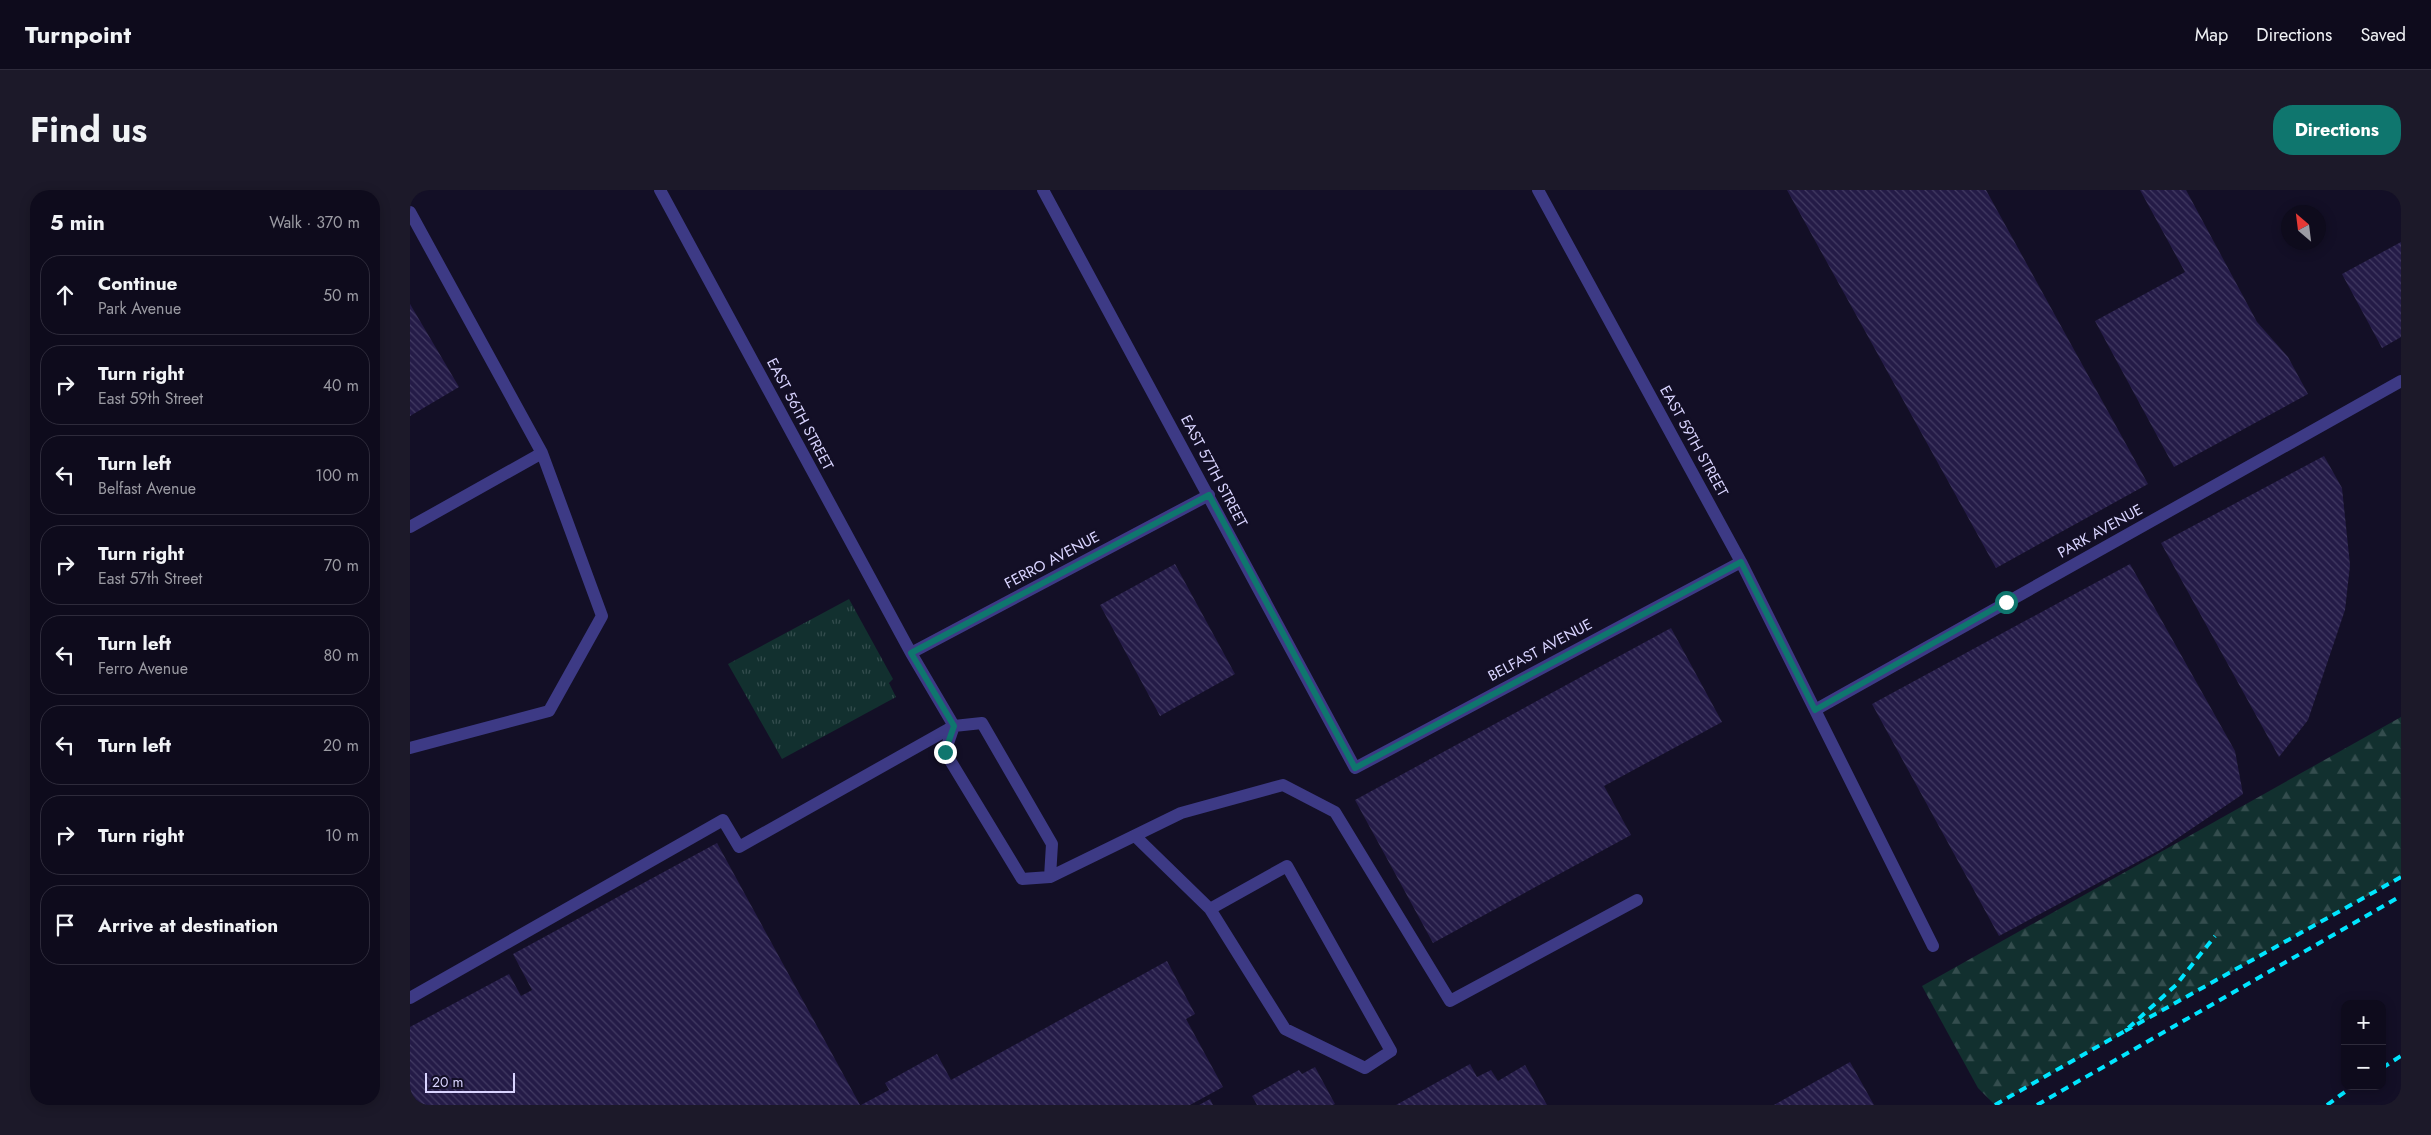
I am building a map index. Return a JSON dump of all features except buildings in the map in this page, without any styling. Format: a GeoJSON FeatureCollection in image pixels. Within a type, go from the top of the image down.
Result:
{"type":"FeatureCollection","features":[{"type":"Feature","properties":{"kind":"street","name":"EAST 56TH STREET"},"geometry":{"type":"LineString","coordinates":[[660,190],[911,653],[954,726]]}},
{"type":"Feature","properties":{"kind":"street","name":"EAST 57TH STREET"},"geometry":{"type":"LineString","coordinates":[[1043,190],[1355,768]]}},
{"type":"Feature","properties":{"kind":"street","name":"EAST 59TH STREET"},"geometry":{"type":"LineString","coordinates":[[1538,190],[1741,562],[1933,946]]}},
{"type":"Feature","properties":{"kind":"street"},"geometry":{"type":"LineString","coordinates":[[410,212],[542,453],[602,616],[549,711],[410,748]]}},
{"type":"Feature","properties":{"kind":"street","name":"PARK AVENUE"},"geometry":{"type":"LineString","coordinates":[[1815,710],[2401,381]]}},
{"type":"Feature","properties":{"kind":"street"},"geometry":{"type":"LineString","coordinates":[[410,528],[542,453]]}},
{"type":"Feature","properties":{"kind":"street","name":"FERRO AVENUE"},"geometry":{"type":"LineString","coordinates":[[911,653],[1209,495]]}},
{"type":"Feature","properties":{"kind":"street","name":"BELFAST AVENUE"},"geometry":{"type":"LineString","coordinates":[[1355,768],[1741,562]]}},
{"type":"Feature","properties":{"kind":"street"},"geometry":{"type":"LineString","coordinates":[[410,998],[723,820],[739,847],[954,726],[982,722],[1052,844],[1050,877]]}},
{"type":"Feature","properties":{"kind":"street"},"geometry":{"type":"LineString","coordinates":[[954,726],[945,752],[1022,879],[1050,877],[1181,813],[1283,785],[1335,812],[1450,1001],[1637,900]]}},
{"type":"Feature","properties":{"kind":"street"},"geometry":{"type":"LineString","coordinates":[[1135,836],[1210,909],[1285,1029],[1365,1068],[1391,1051],[1287,866],[1210,909]]}},
{"type":"Feature","properties":{"kind":"green space"},"geometry":{"type":"Polygon","coordinates":[[[849,599],[893,679],[889,683],[896,697],[782,759],[728,664],[849,599]]]}},
{"type":"Feature","properties":{"kind":"green space"},"geometry":{"type":"Polygon","coordinates":[[[2401,717],[2401,877],[1995,1105],[1978,1088],[1922,986],[2401,717]]]}},
{"type":"Feature","properties":{"kind":"railway"},"geometry":{"type":"LineString","coordinates":[[2125,1031],[2401,877]]}},
{"type":"Feature","properties":{"kind":"railway"},"geometry":{"type":"LineString","coordinates":[[2037,1105],[2401,896]]}},
{"type":"Feature","properties":{"kind":"railway"},"geometry":{"type":"LineString","coordinates":[[1995,1105],[2125,1031],[2176,985],[2215,936]]}},
{"type":"Feature","properties":{"kind":"railway"},"geometry":{"type":"LineString","coordinates":[[2386,1065],[2401,1056]]}},
{"type":"Feature","properties":{"kind":"railway"},"geometry":{"type":"LineString","coordinates":[[2327,1105],[2348,1090]]}},
{"type":"Feature","properties":{"kind":"route"},"geometry":{"type":"LineString","coordinates":[[945,752],[954,726],[911,653],[1209,495],[1355,768],[1741,562],[1815,710],[2006,602]]}}]}
